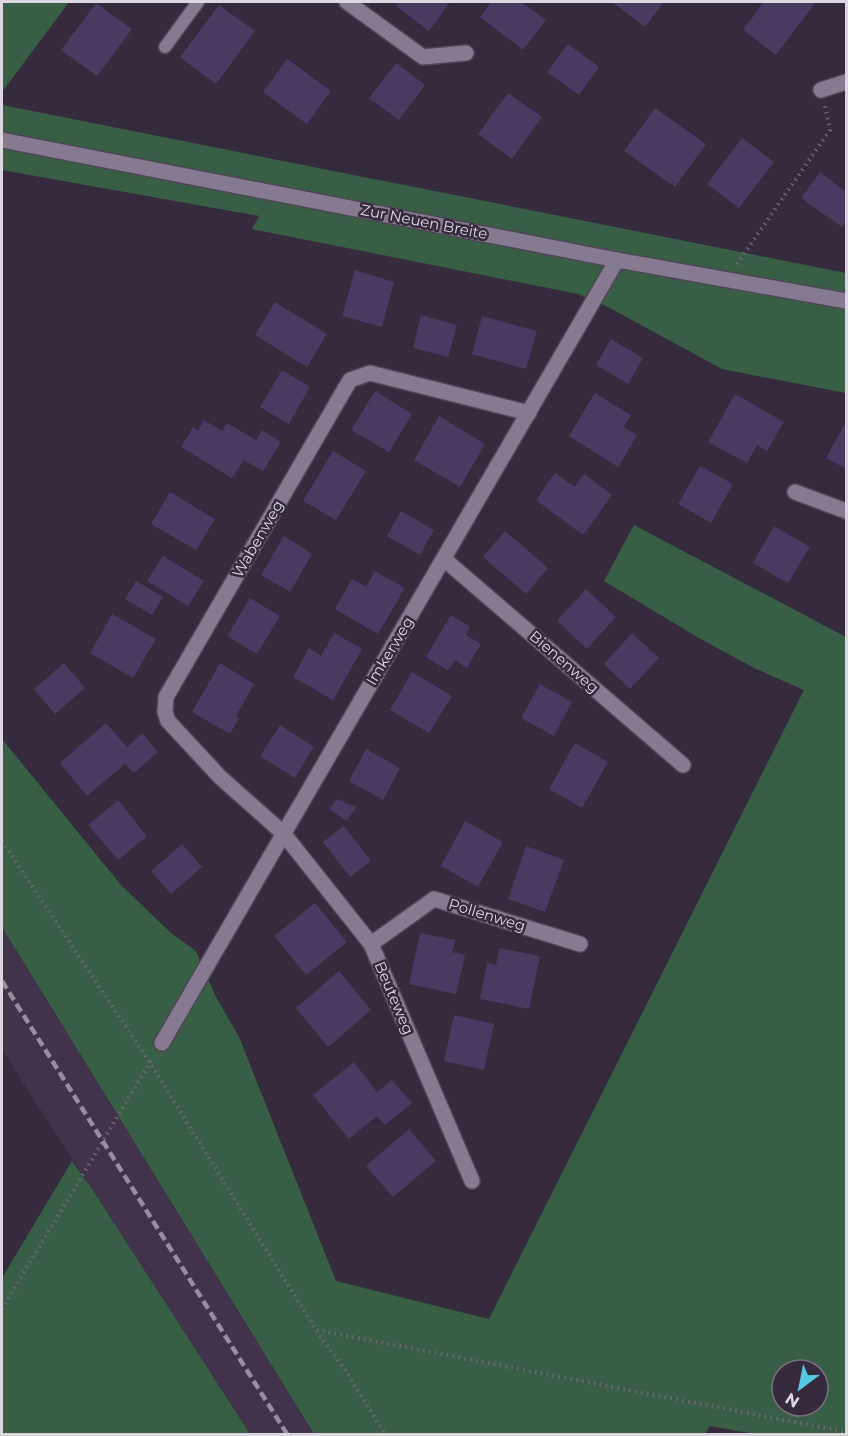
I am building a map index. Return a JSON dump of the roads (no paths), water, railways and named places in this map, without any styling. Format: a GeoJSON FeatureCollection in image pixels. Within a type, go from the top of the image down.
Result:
{"type":"FeatureCollection","features":[{"type":"Feature","properties":{"kind":"street"},"geometry":{"type":"LineString","coordinates":[[347,2],[423,57],[466,53]]}},
{"type":"Feature","properties":{"kind":"street"},"geometry":{"type":"LineString","coordinates":[[821,90],[846,82]]}},
{"type":"Feature","properties":{"kind":"street","name":"Zur Neuen Breite"},"geometry":{"type":"LineString","coordinates":[[2,140],[617,260],[846,301]]}},
{"type":"Feature","properties":{"kind":"street","name":"Imkerweg"},"geometry":{"type":"LineString","coordinates":[[162,1042],[617,260]]}},
{"type":"Feature","properties":{"kind":"street","name":"Wabenweg"},"geometry":{"type":"LineString","coordinates":[[283,833],[220,777],[168,721],[165,712],[166,697],[350,380],[370,373],[529,413]]}},
{"type":"Feature","properties":{"kind":"street"},"geometry":{"type":"LineString","coordinates":[[795,492],[846,511]]}},
{"type":"Feature","properties":{"kind":"street","name":"Bienenweg"},"geometry":{"type":"LineString","coordinates":[[444,559],[684,765]]}},
{"type":"Feature","properties":{"kind":"street","name":"Beuteweg"},"geometry":{"type":"LineString","coordinates":[[283,833],[371,944],[472,1181]]}},
{"type":"Feature","properties":{"kind":"street","name":"Pollenweg"},"geometry":{"type":"LineString","coordinates":[[371,944],[434,899],[580,944]]}},
{"type":"Feature","properties":{"kind":"lane"},"geometry":{"type":"LineString","coordinates":[[165,47],[198,2]]}},
{"type":"Feature","properties":{"kind":"railway"},"geometry":{"type":"LineString","coordinates":[[2,981],[287,1434]]}}]}
